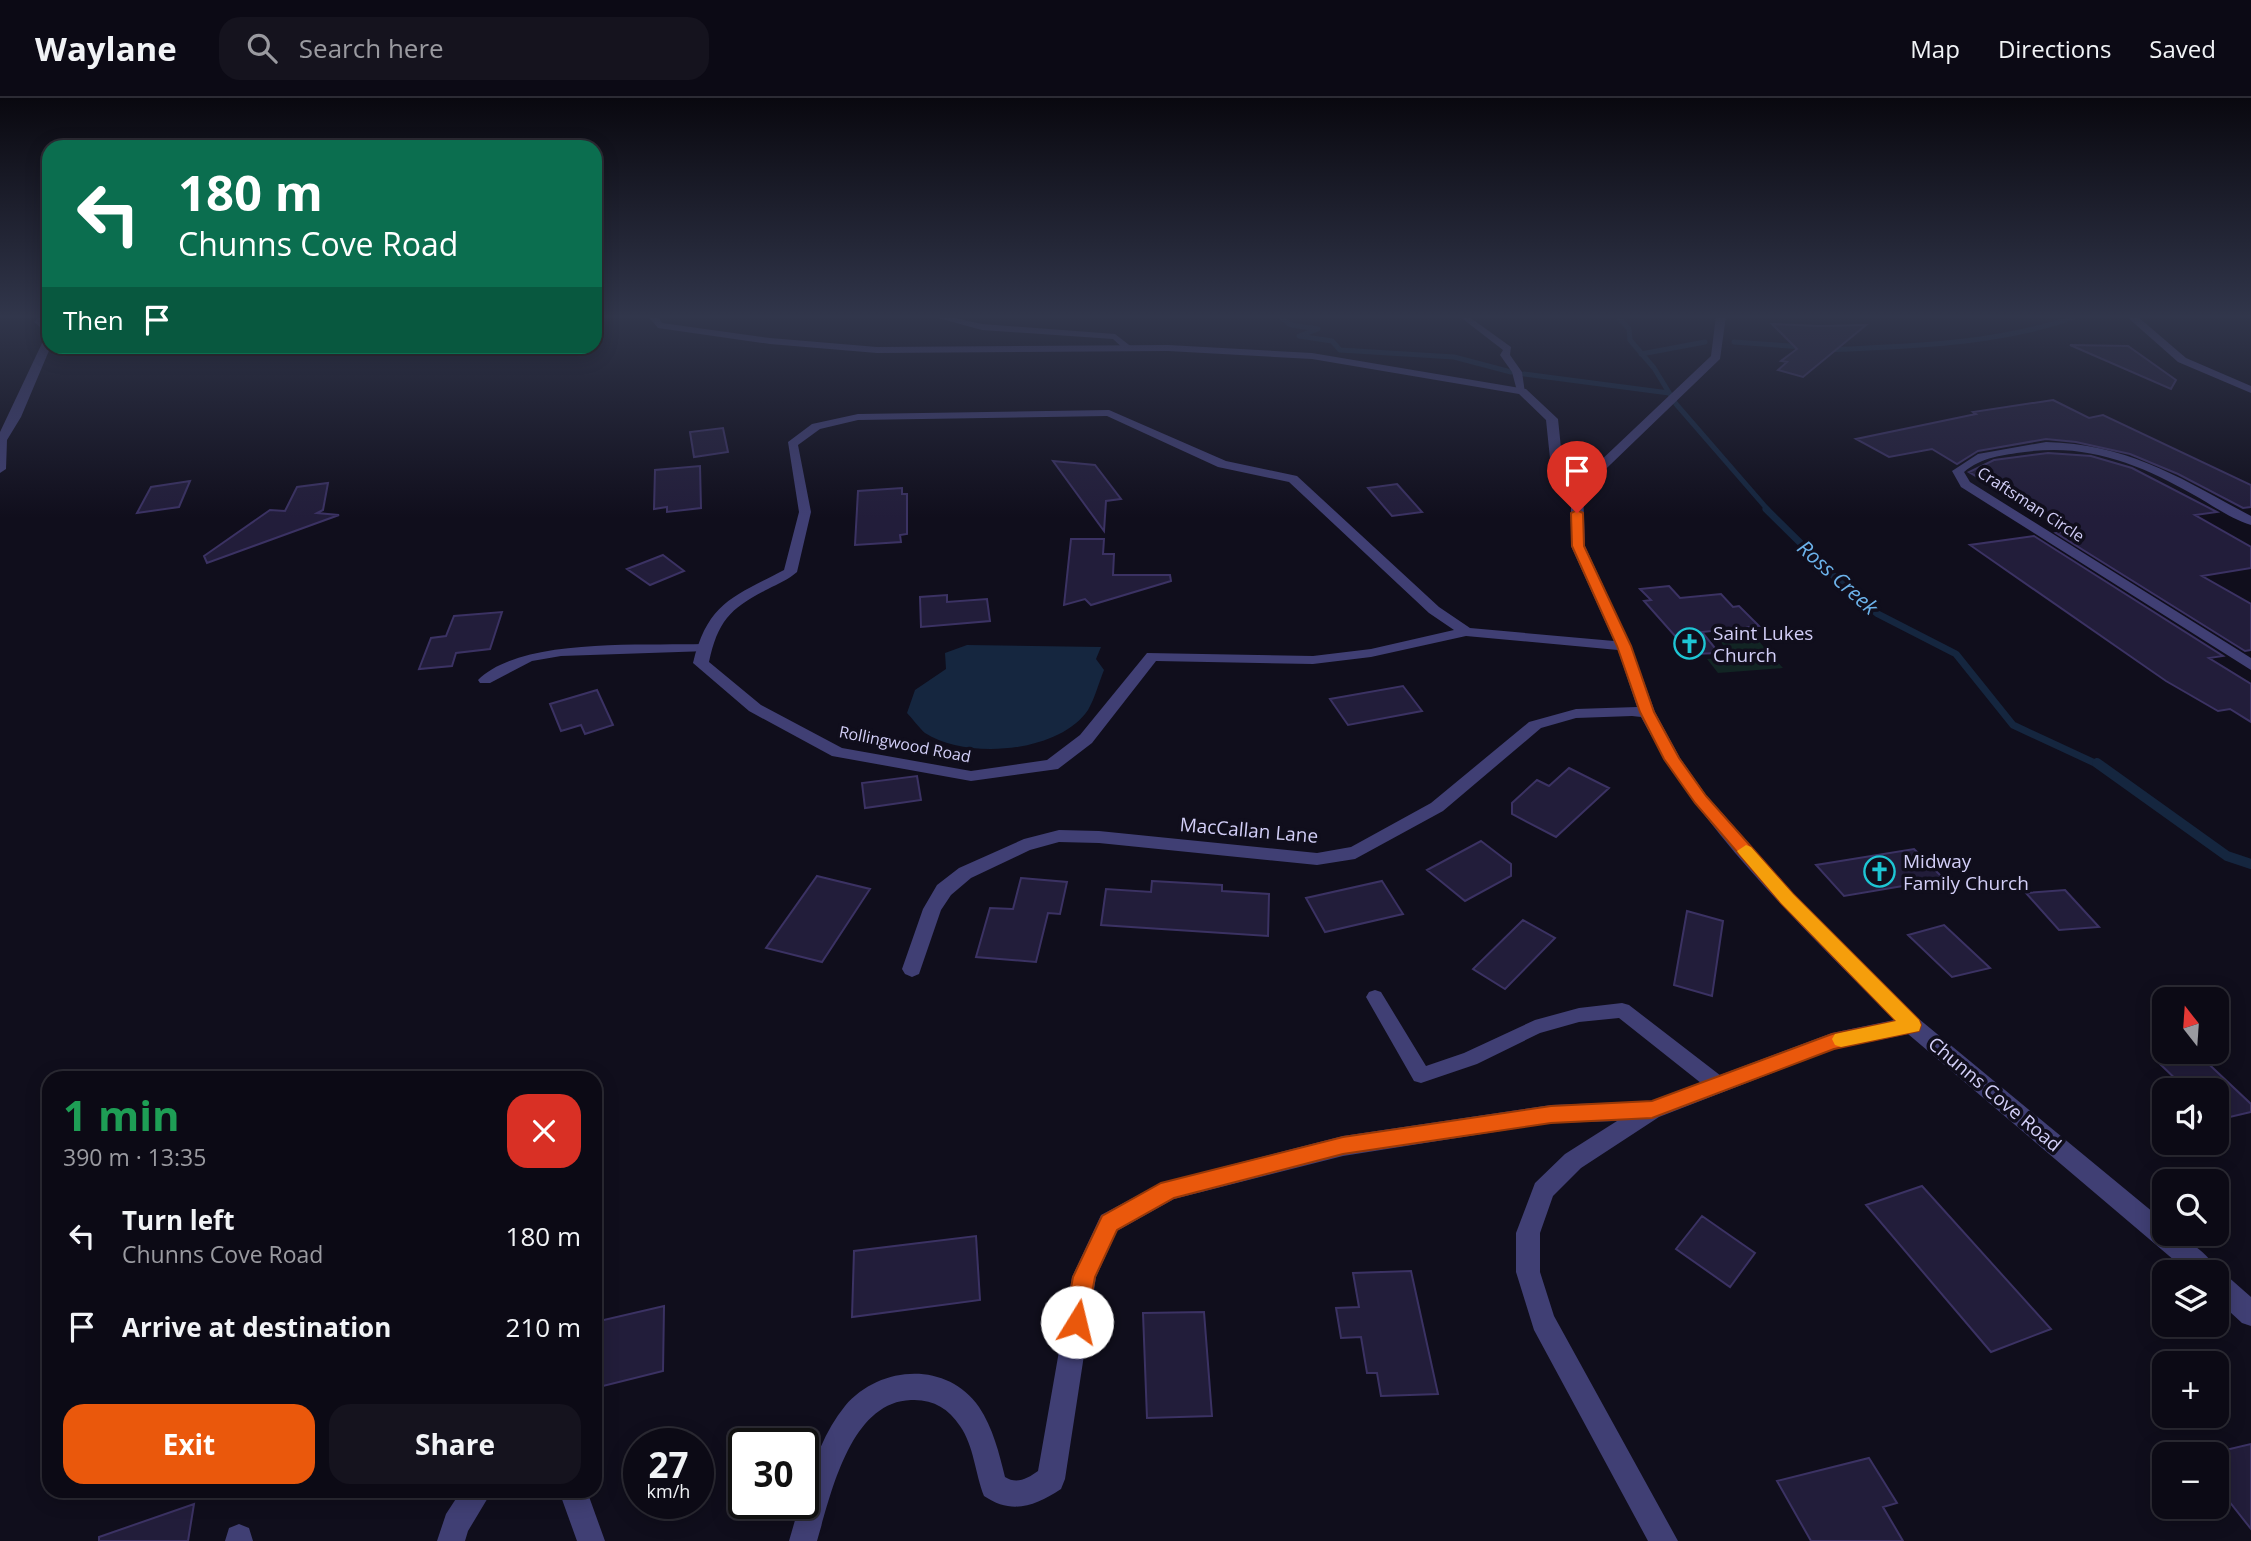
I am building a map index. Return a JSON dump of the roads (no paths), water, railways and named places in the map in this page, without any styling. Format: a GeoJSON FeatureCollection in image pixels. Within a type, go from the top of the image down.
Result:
{"type":"FeatureCollection","features":[{"type":"Feature","properties":{"kind":"street"},"geometry":{"type":"LineString","coordinates":[[0,469],[1,440],[30,383]]}},
{"type":"Feature","properties":{"kind":"street"},"geometry":{"type":"LineString","coordinates":[[1475,383],[1521,391],[1552,419],[1557,468],[1577,489],[1688,383]]}},
{"type":"Feature","properties":{"kind":"street","name":"Rollingwood Road"},"geometry":{"type":"LineString","coordinates":[[1466,632],[1434,610],[1293,479],[1222,464],[1109,413],[858,417],[816,426],[792,444],[805,512],[790,572],[720,611],[705,635],[701,663],[755,708],[838,752],[971,776],[1052,765],[1086,738],[1152,656],[1242,661],[1315,660],[1394,649],[1466,632],[1624,646]]}},
{"type":"Feature","properties":{"kind":"street","name":"Craftsman Circle"},"geometry":{"type":"LineString","coordinates":[[2251,521],[2120,452],[2096,446],[2053,444],[2025,447],[1972,458],[1958,471],[1965,484],[2251,665]]}},
{"type":"Feature","properties":{"kind":"street","name":"Chunns Cove Road"},"geometry":{"type":"LineString","coordinates":[[1577,489],[1578,546],[1624,646],[1647,712],[1672,759],[1700,799],[1787,899],[1912,1025],[2192,1260]]}},
{"type":"Feature","properties":{"kind":"street","name":"MacCallan Lane"},"geometry":{"type":"LineString","coordinates":[[912,969],[932,909],[944,890],[965,873],[1024,845],[1059,836],[1317,859],[1355,853],[1437,807],[1535,725],[1551,718],[1597,710],[1647,712]]}},
{"type":"Feature","properties":{"kind":"street"},"geometry":{"type":"LineString","coordinates":[[1664,1541],[1543,1321],[1528,1272],[1528,1233],[1543,1190],[1573,1161],[1652,1110],[1832,1041],[1912,1025]]}},
{"type":"Feature","properties":{"kind":"street"},"geometry":{"type":"LineString","coordinates":[[803,1541],[834,1447],[851,1419],[876,1397],[908,1384],[932,1387],[959,1401],[974,1423],[995,1486],[1002,1493],[1028,1494],[1051,1479],[1084,1277],[1109,1223],[1169,1190],[1343,1146],[1551,1114],[1652,1110]]}},
{"type":"Feature","properties":{"kind":"street"},"geometry":{"type":"LineString","coordinates":[[2229,1294],[2251,1314]]}},
{"type":"Feature","properties":{"kind":"street"},"geometry":{"type":"LineString","coordinates":[[450,1541],[456,1524],[473,1498]]}},
{"type":"Feature","properties":{"kind":"street"},"geometry":{"type":"LineString","coordinates":[[576,1498],[591,1541]]}},
{"type":"Feature","properties":{"kind":"lane"},"geometry":{"type":"LineString","coordinates":[[1519,383],[1521,391]]}},
{"type":"Feature","properties":{"kind":"lane"},"geometry":{"type":"LineString","coordinates":[[485,680],[528,658],[561,652],[703,648]]}},
{"type":"Feature","properties":{"kind":"lane"},"geometry":{"type":"LineString","coordinates":[[1375,998],[1421,1075],[1470,1059],[1535,1027],[1579,1015],[1622,1010],[1718,1085]]}},
{"type":"Feature","properties":{"kind":"water"},"geometry":{"type":"Polygon","coordinates":[[[967,645],[1101,647],[1096,659],[1104,670],[1088,710],[1056,736],[1011,748],[964,747],[943,742],[925,733],[907,713],[915,690],[946,669],[945,653],[967,645]]]}},
{"type":"Feature","properties":{"kind":"waterway"},"geometry":{"type":"LineString","coordinates":[[1595,383],[1669,393]]}},
{"type":"Feature","properties":{"kind":"waterway","name":"Ross Creek"},"geometry":{"type":"LineString","coordinates":[[1663,383],[1676,404],[1768,510]]}},
{"type":"Feature","properties":{"kind":"waterway","name":"Ross Creek"},"geometry":{"type":"LineString","coordinates":[[1766,509],[1846,588],[1878,614],[1956,654],[2013,725],[2099,765]]}},
{"type":"Feature","properties":{"kind":"waterway","name":"Ross Creek"},"geometry":{"type":"LineString","coordinates":[[2097,763],[2227,856],[2251,864]]}},
{"type":"Feature","properties":{"kind":"place","name":"Saint Lukes Church"},"geometry":{"type":"Point","coordinates":[1690,644]}},
{"type":"Feature","properties":{"kind":"place","name":"Midway Family Church"},"geometry":{"type":"Point","coordinates":[1880,872]}}]}
